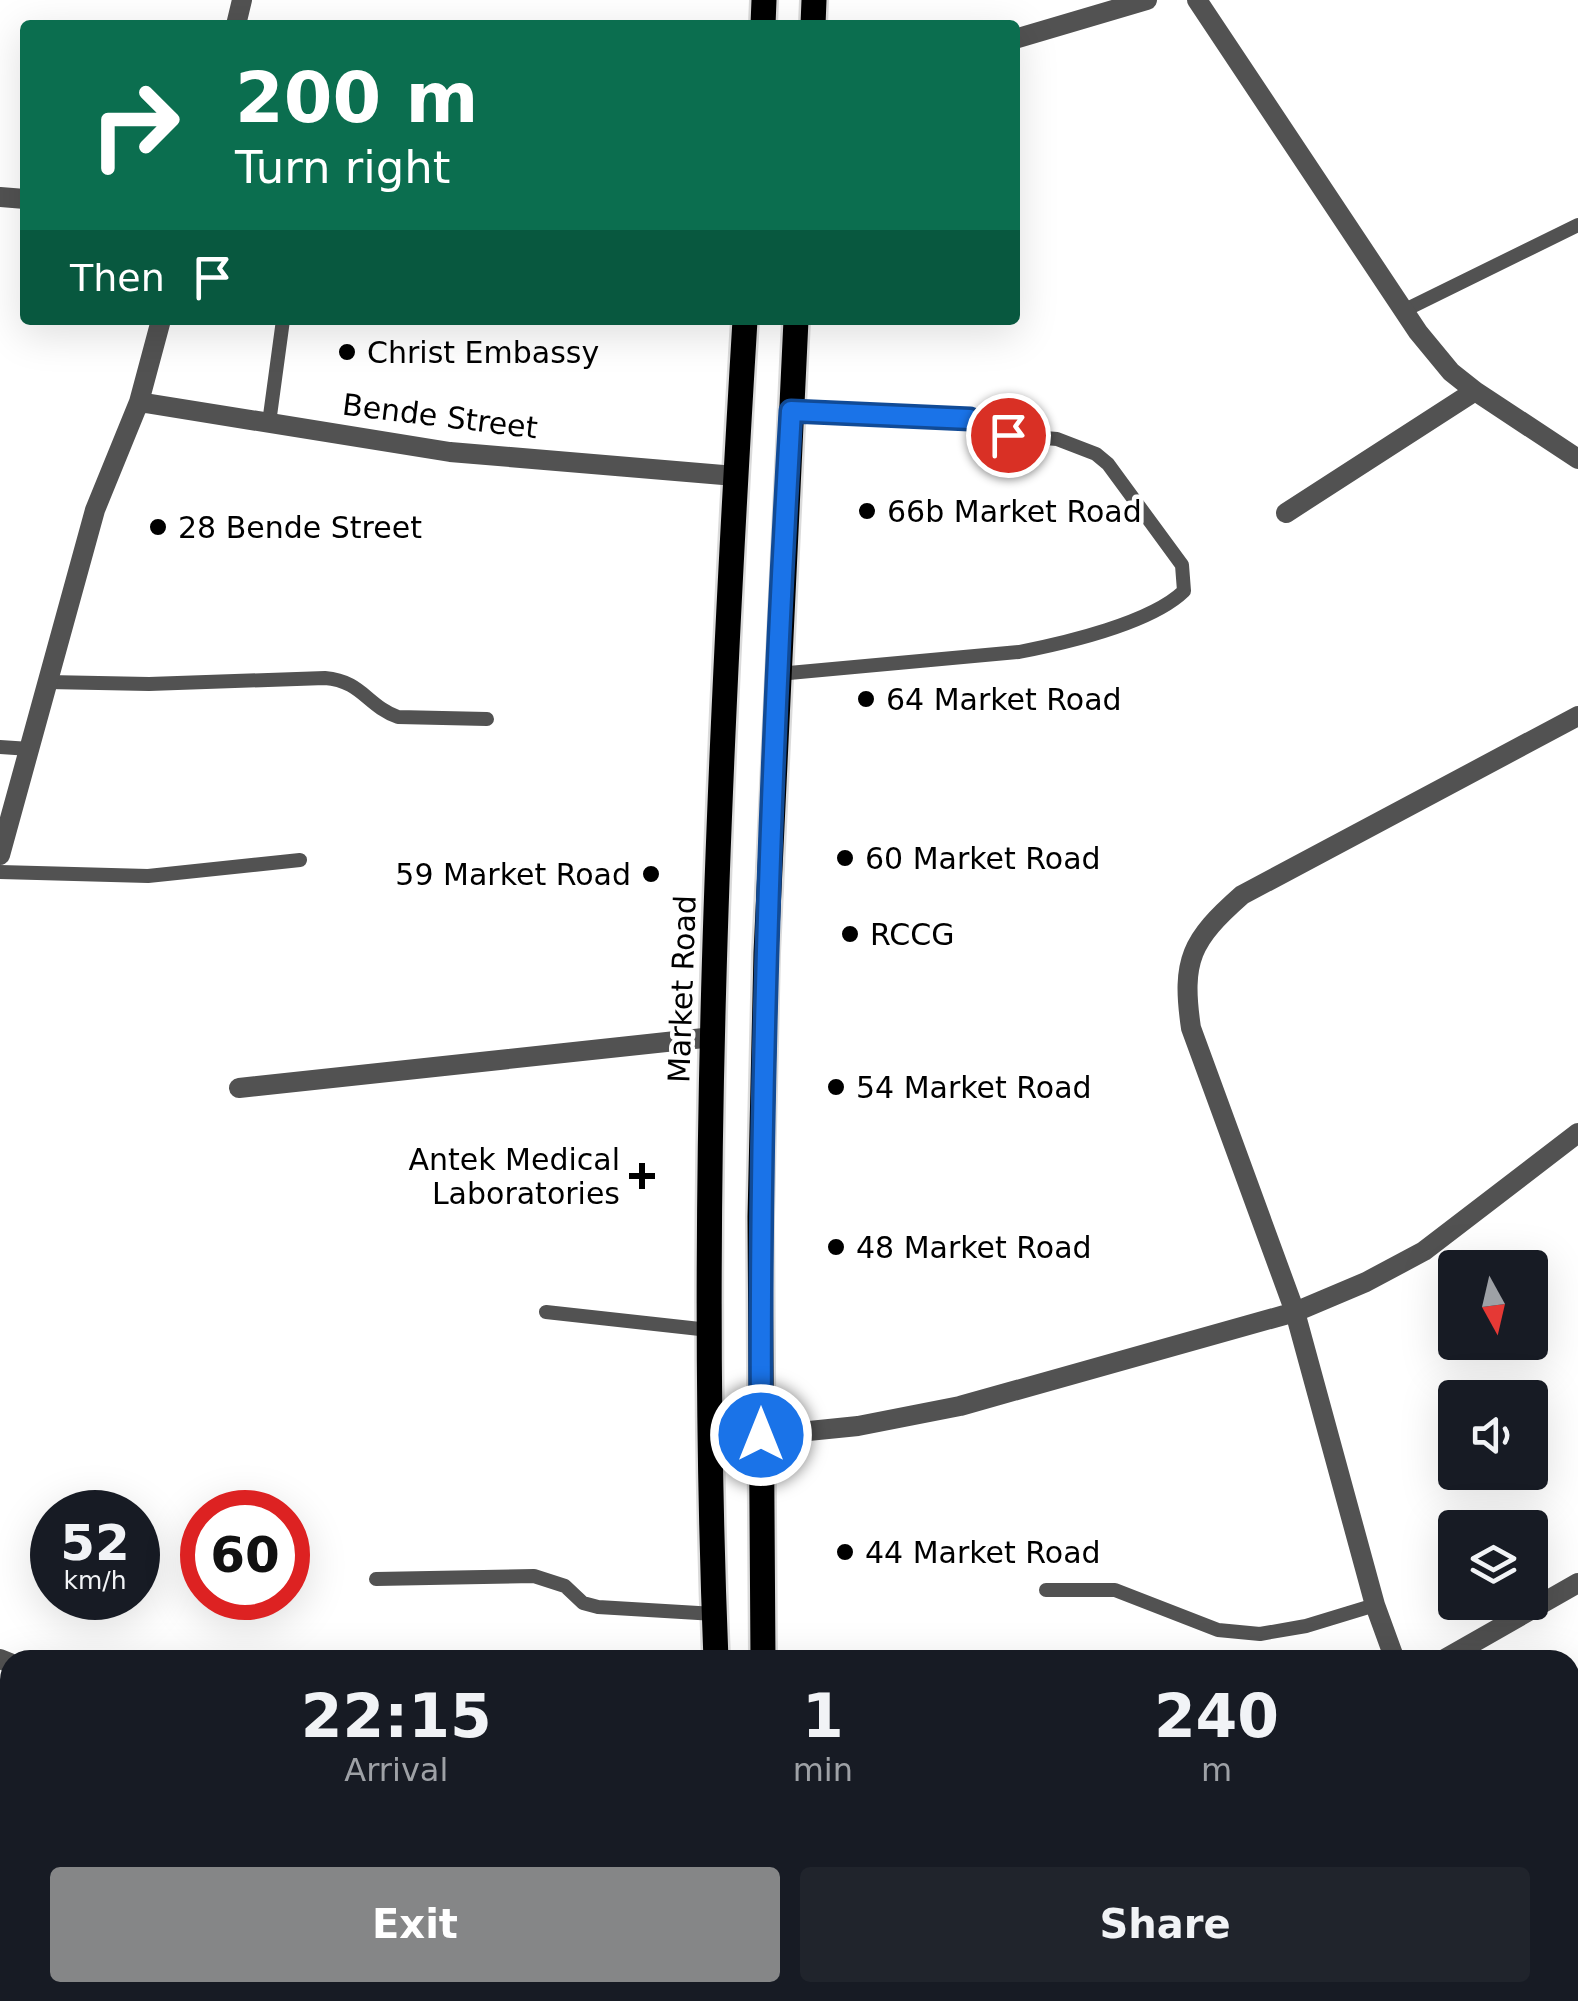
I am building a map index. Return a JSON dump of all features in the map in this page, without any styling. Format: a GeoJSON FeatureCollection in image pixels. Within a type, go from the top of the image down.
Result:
{"type":"FeatureCollection","features":[{"type":"Feature","properties":{"kind":"main road","name":"Market Road"},"geometry":{"type":"LineString","coordinates":[[716,1650],[709,1330],[713,1037],[745,325]]}},
{"type":"Feature","properties":{"kind":"main road"},"geometry":{"type":"LineString","coordinates":[[763,1650],[762,1104],[796,325]]}},
{"type":"Feature","properties":{"kind":"street"},"geometry":{"type":"LineString","coordinates":[[1020,38],[1147,0]]}},
{"type":"Feature","properties":{"kind":"street"},"geometry":{"type":"LineString","coordinates":[[1197,0],[1404,310],[1451,372],[1578,459]]}},
{"type":"Feature","properties":{"kind":"street"},"geometry":{"type":"LineString","coordinates":[[0,855],[95,510],[139,402],[160,325]]}},
{"type":"Feature","properties":{"kind":"street"},"geometry":{"type":"LineString","coordinates":[[1286,513],[1475,391]]}},
{"type":"Feature","properties":{"kind":"street","name":"Bende Street"},"geometry":{"type":"LineString","coordinates":[[139,402],[450,452],[735,476]]}},
{"type":"Feature","properties":{"kind":"street"},"geometry":{"type":"LineString","coordinates":[[1391,1650],[1375,1605],[1295,1312],[1192,1028],[1186,989],[1190,957],[1210,923],[1242,896],[1578,716]]}},
{"type":"Feature","properties":{"kind":"street"},"geometry":{"type":"LineString","coordinates":[[239,1088],[713,1037]]}},
{"type":"Feature","properties":{"kind":"street"},"geometry":{"type":"LineString","coordinates":[[710,1441],[858,1426],[960,1406],[1295,1312],[1366,1282],[1424,1251],[1578,1134]]}},
{"type":"Feature","properties":{"kind":"street"},"geometry":{"type":"LineString","coordinates":[[1461,1650],[1578,1584]]}},
{"type":"Feature","properties":{"kind":"lane"},"geometry":{"type":"LineString","coordinates":[[1404,310],[1578,225]]}},
{"type":"Feature","properties":{"kind":"lane"},"geometry":{"type":"LineString","coordinates":[[269,423],[282,325]]}},
{"type":"Feature","properties":{"kind":"lane"},"geometry":{"type":"LineString","coordinates":[[778,674],[1018,652],[1052,645],[1154,612],[1184,590],[1185,580],[1182,565],[1108,464],[1096,454],[1057,440],[1008,435],[970,419],[791,411]]}},
{"type":"Feature","properties":{"kind":"lane"},"geometry":{"type":"LineString","coordinates":[[48,682],[201,684],[326,678],[345,680],[359,687],[384,712],[398,717],[487,719]]}},
{"type":"Feature","properties":{"kind":"lane"},"geometry":{"type":"LineString","coordinates":[[0,747],[30,749]]}},
{"type":"Feature","properties":{"kind":"lane"},"geometry":{"type":"LineString","coordinates":[[0,872],[148,876],[300,860]]}},
{"type":"Feature","properties":{"kind":"lane"},"geometry":{"type":"LineString","coordinates":[[546,1312],[709,1330]]}},
{"type":"Feature","properties":{"kind":"lane"},"geometry":{"type":"LineString","coordinates":[[376,1579],[534,1576],[565,1586],[583,1603],[598,1607],[714,1614]]}},
{"type":"Feature","properties":{"kind":"lane"},"geometry":{"type":"LineString","coordinates":[[1046,1590],[1115,1590],[1218,1630],[1260,1634],[1306,1626],[1375,1605]]}},
{"type":"Feature","properties":{"kind":"place","name":"Christ Embassy"},"geometry":{"type":"Point","coordinates":[347,352]}},
{"type":"Feature","properties":{"kind":"place","name":"66b Market Road"},"geometry":{"type":"Point","coordinates":[867,511]}},
{"type":"Feature","properties":{"kind":"place","name":"28 Bende Street"},"geometry":{"type":"Point","coordinates":[158,527]}},
{"type":"Feature","properties":{"kind":"place","name":"64 Market Road"},"geometry":{"type":"Point","coordinates":[866,699]}},
{"type":"Feature","properties":{"kind":"place","name":"60 Market Road"},"geometry":{"type":"Point","coordinates":[845,858]}},
{"type":"Feature","properties":{"kind":"place","name":"59 Market Road"},"geometry":{"type":"Point","coordinates":[651,874]}},
{"type":"Feature","properties":{"kind":"place","name":"RCCG"},"geometry":{"type":"Point","coordinates":[850,934]}},
{"type":"Feature","properties":{"kind":"place","name":"54 Market Road"},"geometry":{"type":"Point","coordinates":[836,1087]}},
{"type":"Feature","properties":{"kind":"place","name":"Antek Medical Laboratories"},"geometry":{"type":"Point","coordinates":[642,1176]}},
{"type":"Feature","properties":{"kind":"place","name":"48 Market Road"},"geometry":{"type":"Point","coordinates":[836,1247]}},
{"type":"Feature","properties":{"kind":"place","name":"44 Market Road"},"geometry":{"type":"Point","coordinates":[845,1552]}},
{"type":"Feature","properties":{"kind":"route"},"geometry":{"type":"LineString","coordinates":[[761,1435],[760,1217],[766,953],[791,411],[970,419],[1008,435]]}}]}
